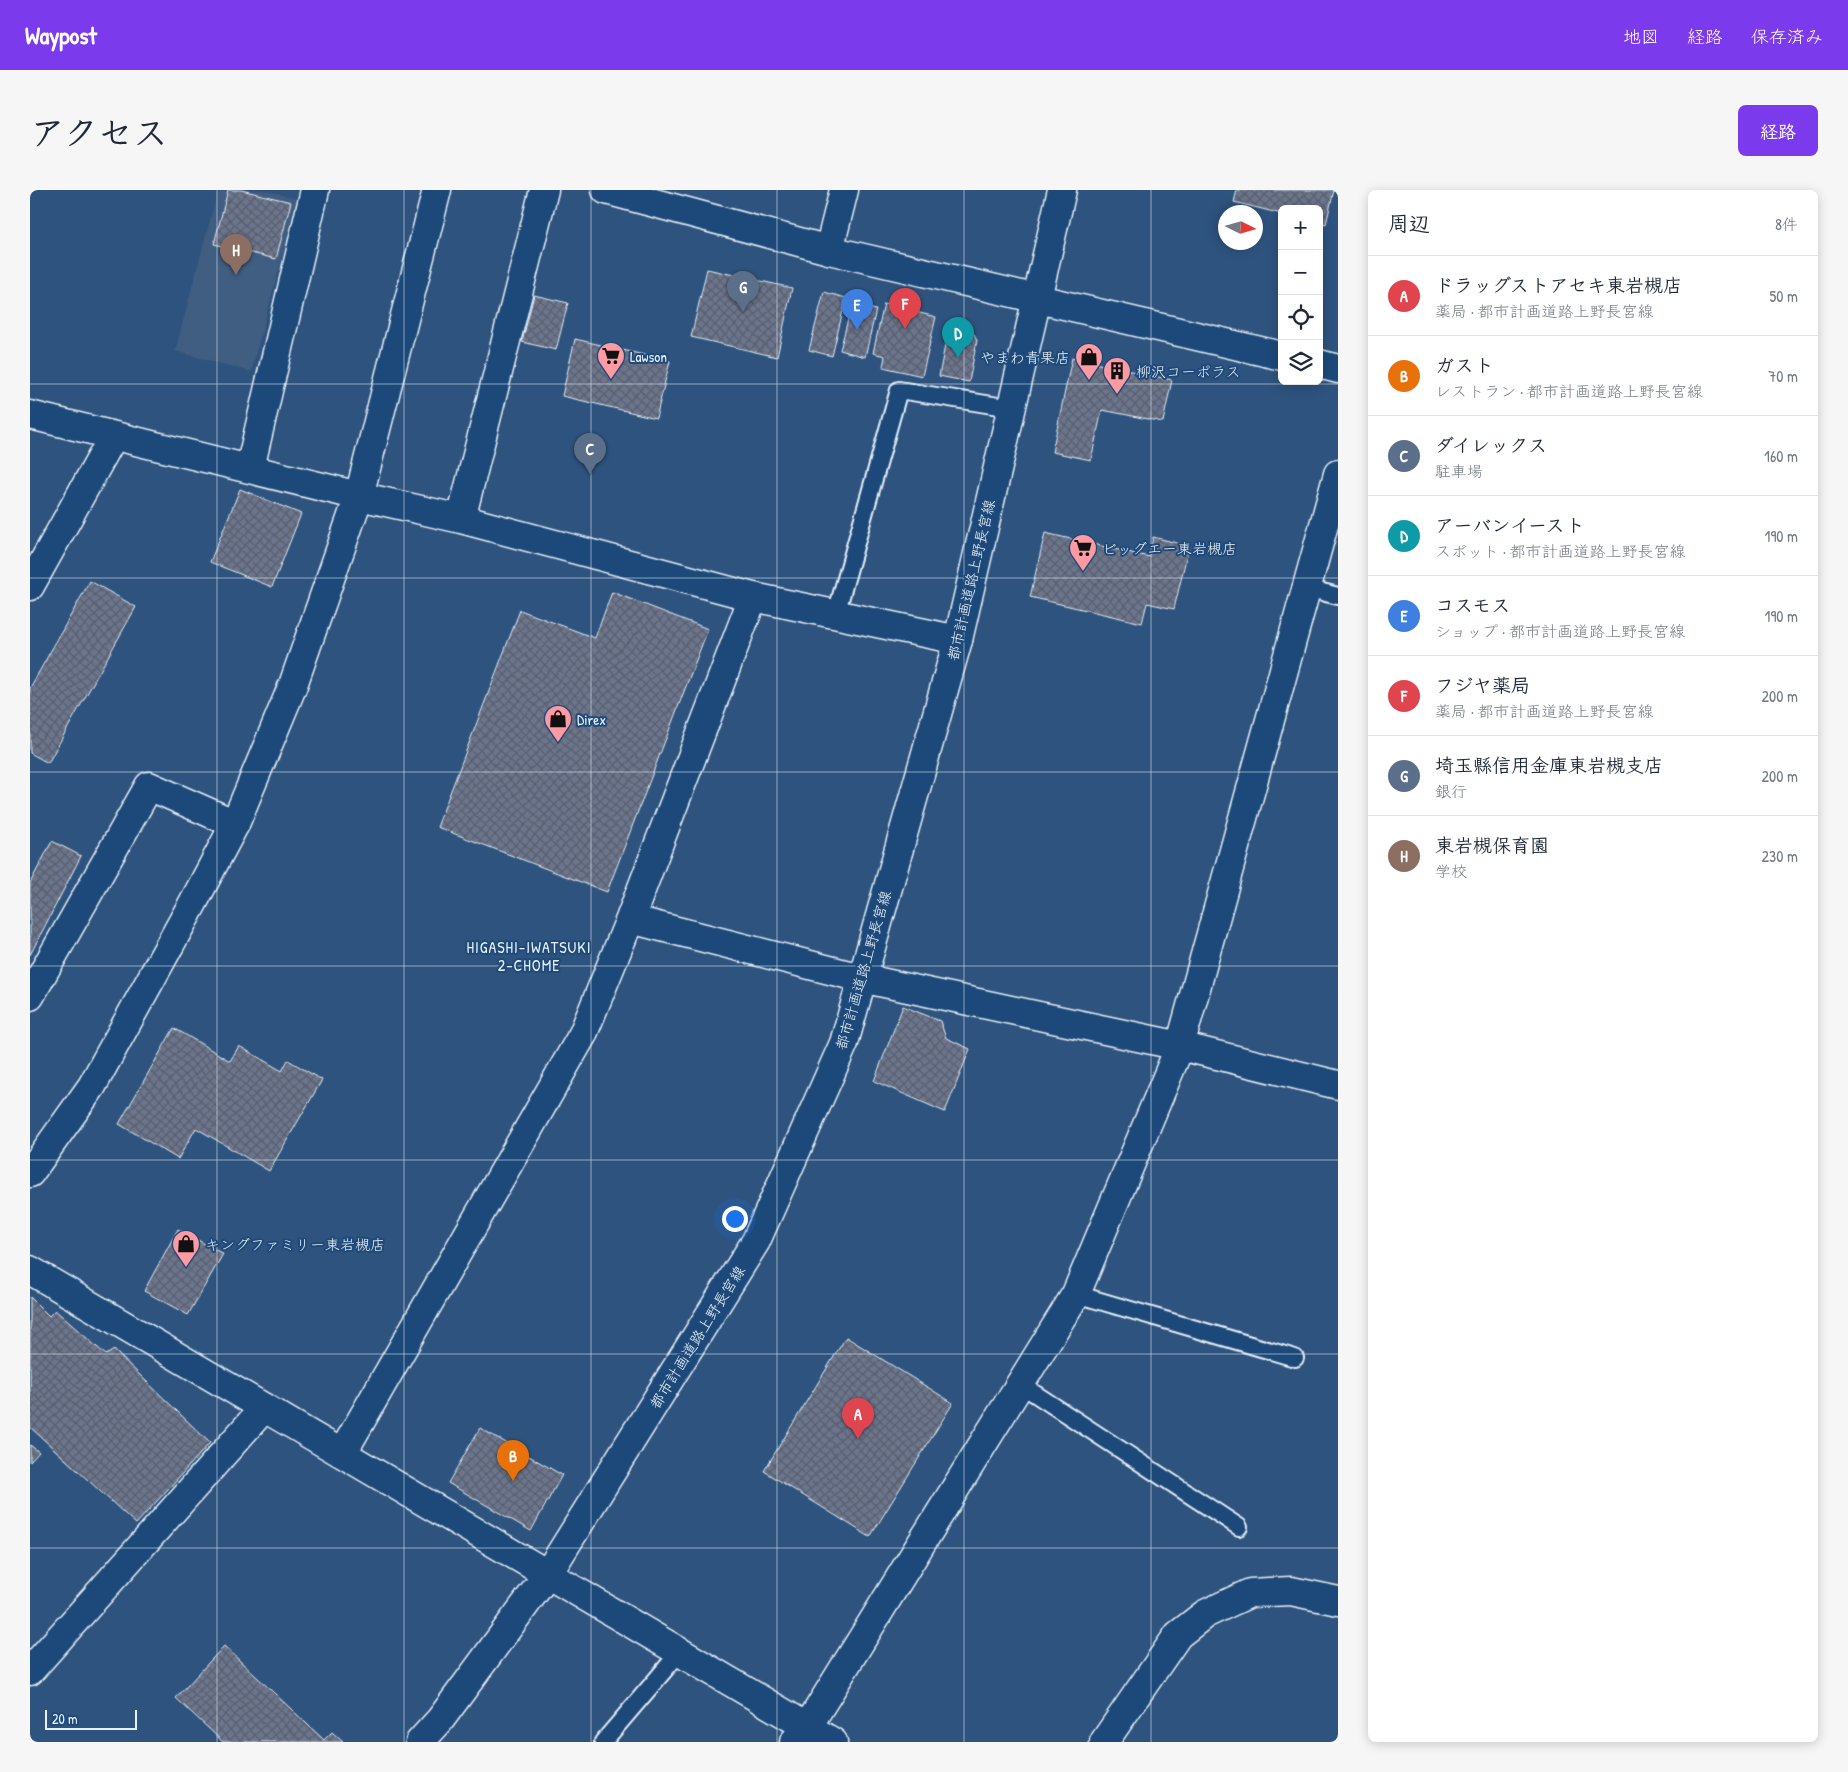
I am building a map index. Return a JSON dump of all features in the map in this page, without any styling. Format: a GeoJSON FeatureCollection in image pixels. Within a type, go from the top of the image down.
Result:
{"type":"FeatureCollection","features":[{"type":"Feature","properties":{"kind":"street"},"geometry":{"type":"LineString","coordinates":[[250,468],[315,190]]}},
{"type":"Feature","properties":{"kind":"street"},"geometry":{"type":"LineString","coordinates":[[30,1173],[92,1086],[234,824],[293,685],[359,496],[437,190]]}},
{"type":"Feature","properties":{"kind":"street"},"geometry":{"type":"LineString","coordinates":[[461,519],[544,190]]}},
{"type":"Feature","properties":{"kind":"street"},"geometry":{"type":"LineString","coordinates":[[829,250],[844,190]]}},
{"type":"Feature","properties":{"kind":"street","name":"都市計画道路上野長宮線"},"geometry":{"type":"LineString","coordinates":[[420,1742],[440,1720],[547,1575],[756,1241],[844,1043],[958,640],[1062,190]]}},
{"type":"Feature","properties":{"kind":"street"},"geometry":{"type":"LineString","coordinates":[[624,192],[829,250],[1278,355]]}},
{"type":"Feature","properties":{"kind":"street"},"geometry":{"type":"LineString","coordinates":[[1323,365],[1338,369]]}},
{"type":"Feature","properties":{"kind":"street"},"geometry":{"type":"LineString","coordinates":[[30,415],[113,437],[461,519],[753,597],[958,640]]}},
{"type":"Feature","properties":{"kind":"street"},"geometry":{"type":"LineString","coordinates":[[30,586],[113,437]]}},
{"type":"Feature","properties":{"kind":"street"},"geometry":{"type":"LineString","coordinates":[[801,1734],[1076,1294],[1180,1046],[1338,474]]}},
{"type":"Feature","properties":{"kind":"street"},"geometry":{"type":"LineString","coordinates":[[343,1452],[583,1034],[630,919],[753,597]]}},
{"type":"Feature","properties":{"kind":"street"},"geometry":{"type":"LineString","coordinates":[[30,996],[149,786],[234,824]]}},
{"type":"Feature","properties":{"kind":"street"},"geometry":{"type":"LineString","coordinates":[[630,919],[861,978],[1180,1046],[1338,1085]]}},
{"type":"Feature","properties":{"kind":"street"},"geometry":{"type":"LineString","coordinates":[[30,1270],[264,1408],[343,1452],[679,1653],[801,1734],[833,1742]]}},
{"type":"Feature","properties":{"kind":"street"},"geometry":{"type":"LineString","coordinates":[[30,1671],[264,1408]]}},
{"type":"Feature","properties":{"kind":"street"},"geometry":{"type":"LineString","coordinates":[[1104,1742],[1178,1635],[1205,1614],[1250,1593],[1291,1591],[1338,1601]]}},
{"type":"Feature","properties":{"kind":"lane"},"geometry":{"type":"LineString","coordinates":[[836,614],[899,390],[1011,408]]}},
{"type":"Feature","properties":{"kind":"lane"},"geometry":{"type":"LineString","coordinates":[[1306,588],[1338,596]]}},
{"type":"Feature","properties":{"kind":"lane"},"geometry":{"type":"LineString","coordinates":[[1076,1294],[1295,1358]]}},
{"type":"Feature","properties":{"kind":"lane"},"geometry":{"type":"LineString","coordinates":[[1020,1384],[1239,1527]]}},
{"type":"Feature","properties":{"kind":"lane"},"geometry":{"type":"LineString","coordinates":[[602,1742],[679,1653]]}},
{"type":"Feature","properties":{"kind":"shaded area"},"geometry":{"type":"Polygon","coordinates":[[[218,190],[264,190],[298,199],[251,372],[175,351],[218,190]]]}},
{"type":"Feature","properties":{"kind":"building"},"geometry":{"type":"Polygon","coordinates":[[[228,190],[241,190],[291,202],[276,259],[214,244],[228,190]]]}},
{"type":"Feature","properties":{"kind":"building"},"geometry":{"type":"Polygon","coordinates":[[[1237,190],[1334,190],[1326,224],[1323,223],[1323,205],[1278,205],[1278,213],[1263,209],[1263,205],[1246,205],[1234,202],[1237,190]]]}},
{"type":"Feature","properties":{"kind":"building"},"geometry":{"type":"Polygon","coordinates":[[[707,269],[792,288],[777,357],[691,337],[707,269]]]}},
{"type":"Feature","properties":{"kind":"building"},"geometry":{"type":"Polygon","coordinates":[[[824,292],[846,298],[832,356],[809,350],[824,292]]]}},
{"type":"Feature","properties":{"kind":"building"},"geometry":{"type":"Polygon","coordinates":[[[534,295],[568,303],[556,350],[522,342],[534,295]]]}},
{"type":"Feature","properties":{"kind":"building"},"geometry":{"type":"Polygon","coordinates":[[[852,304],[876,310],[865,357],[840,350],[852,304]]]}},
{"type":"Feature","properties":{"kind":"building"},"geometry":{"type":"Polygon","coordinates":[[[884,304],[936,317],[922,376],[883,367],[885,356],[873,353],[884,304]]]}},
{"type":"Feature","properties":{"kind":"building"},"geometry":{"type":"Polygon","coordinates":[[[953,330],[964,330],[974,334],[977,340],[969,382],[939,376],[946,340],[953,330]]]}},
{"type":"Feature","properties":{"kind":"building"},"geometry":{"type":"Polygon","coordinates":[[[575,339],[670,361],[656,418],[562,396],[575,339]]]}},
{"type":"Feature","properties":{"kind":"building","name":"柳沢コーポラス"},"geometry":{"type":"Polygon","coordinates":[[[1072,358],[1172,380],[1163,422],[1102,410],[1091,460],[1052,452],[1072,358]]]}},
{"type":"Feature","properties":{"kind":"building"},"geometry":{"type":"Polygon","coordinates":[[[240,489],[301,514],[272,587],[210,562],[240,489]]]}},
{"type":"Feature","properties":{"kind":"building"},"geometry":{"type":"Polygon","coordinates":[[[1045,533],[1149,557],[1153,537],[1189,546],[1174,609],[1147,603],[1142,623],[1030,597],[1045,533]]]}},
{"type":"Feature","properties":{"kind":"building"},"geometry":{"type":"Polygon","coordinates":[[[90,581],[136,607],[48,763],[30,753],[30,688],[90,581]]]}},
{"type":"Feature","properties":{"kind":"building"},"geometry":{"type":"Polygon","coordinates":[[[612,592],[708,629],[607,892],[437,827],[520,610],[595,638],[612,592]]]}},
{"type":"Feature","properties":{"kind":"building"},"geometry":{"type":"Polygon","coordinates":[[[52,841],[81,856],[30,955],[30,883],[52,841]]]}},
{"type":"Feature","properties":{"kind":"building"},"geometry":{"type":"Polygon","coordinates":[[[903,1006],[940,1021],[946,1038],[970,1049],[945,1112],[874,1081],[903,1006]]]}},
{"type":"Feature","properties":{"kind":"building"},"geometry":{"type":"Polygon","coordinates":[[[174,1028],[230,1061],[239,1046],[282,1071],[288,1060],[322,1080],[269,1171],[196,1128],[178,1159],[119,1124],[174,1028]]]}},
{"type":"Feature","properties":{"kind":"building"},"geometry":{"type":"Polygon","coordinates":[[[178,1229],[223,1254],[188,1315],[144,1291],[178,1229]]]}},
{"type":"Feature","properties":{"kind":"building"},"geometry":{"type":"Polygon","coordinates":[[[30,1297],[49,1316],[55,1310],[106,1355],[114,1350],[210,1443],[136,1524],[30,1427],[30,1297]]]}},
{"type":"Feature","properties":{"kind":"building"},"geometry":{"type":"Polygon","coordinates":[[[846,1337],[953,1403],[870,1537],[764,1471],[846,1337]]]}},
{"type":"Feature","properties":{"kind":"building"},"geometry":{"type":"Polygon","coordinates":[[[480,1428],[562,1475],[531,1531],[448,1483],[480,1428]]]}},
{"type":"Feature","properties":{"kind":"building"},"geometry":{"type":"Polygon","coordinates":[[[30,1445],[39,1452],[30,1462],[30,1445]]]}},
{"type":"Feature","properties":{"kind":"building"},"geometry":{"type":"Polygon","coordinates":[[[224,1646],[324,1740],[332,1732],[343,1742],[223,1742],[176,1698],[224,1646]]]}},
{"type":"Feature","properties":{"kind":"place","name":"東岩槻保育園"},"geometry":{"type":"Point","coordinates":[236,275]}},
{"type":"Feature","properties":{"kind":"place","name":"埼玉縣信用金庫東岩槻支店"},"geometry":{"type":"Point","coordinates":[743,312]}},
{"type":"Feature","properties":{"kind":"place","name":"フジヤ薬局"},"geometry":{"type":"Point","coordinates":[905,329]}},
{"type":"Feature","properties":{"kind":"place","name":"コスモス"},"geometry":{"type":"Point","coordinates":[857,330]}},
{"type":"Feature","properties":{"kind":"place","name":"アーバンイースト"},"geometry":{"type":"Point","coordinates":[958,358]}},
{"type":"Feature","properties":{"kind":"place","name":"Lawson"},"geometry":{"type":"Point","coordinates":[611,380]}},
{"type":"Feature","properties":{"kind":"place","name":"やまわ青果店"},"geometry":{"type":"Point","coordinates":[1089,381]}},
{"type":"Feature","properties":{"kind":"place","name":"柳沢コーポラス"},"geometry":{"type":"Point","coordinates":[1117,395]}},
{"type":"Feature","properties":{"kind":"place","name":"ダイレックス"},"geometry":{"type":"Point","coordinates":[590,474]}},
{"type":"Feature","properties":{"kind":"place","name":"ビッグエー東岩槻店"},"geometry":{"type":"Point","coordinates":[1083,572]}},
{"type":"Feature","properties":{"kind":"place","name":"Direx"},"geometry":{"type":"Point","coordinates":[558,743]}},
{"type":"Feature","properties":{"kind":"place","name":"キングファミリー東岩槻店"},"geometry":{"type":"Point","coordinates":[186,1268]}},
{"type":"Feature","properties":{"kind":"place","name":"ドラッグストアセキ東岩槻店"},"geometry":{"type":"Point","coordinates":[858,1439]}},
{"type":"Feature","properties":{"kind":"place","name":"ガスト"},"geometry":{"type":"Point","coordinates":[513,1481]}},
{"type":"Feature","properties":{"kind":"district","name":"HIGASHI-IWATSUKI 2-CHOME"},"geometry":{"type":"Point","coordinates":[529,956]}}]}
